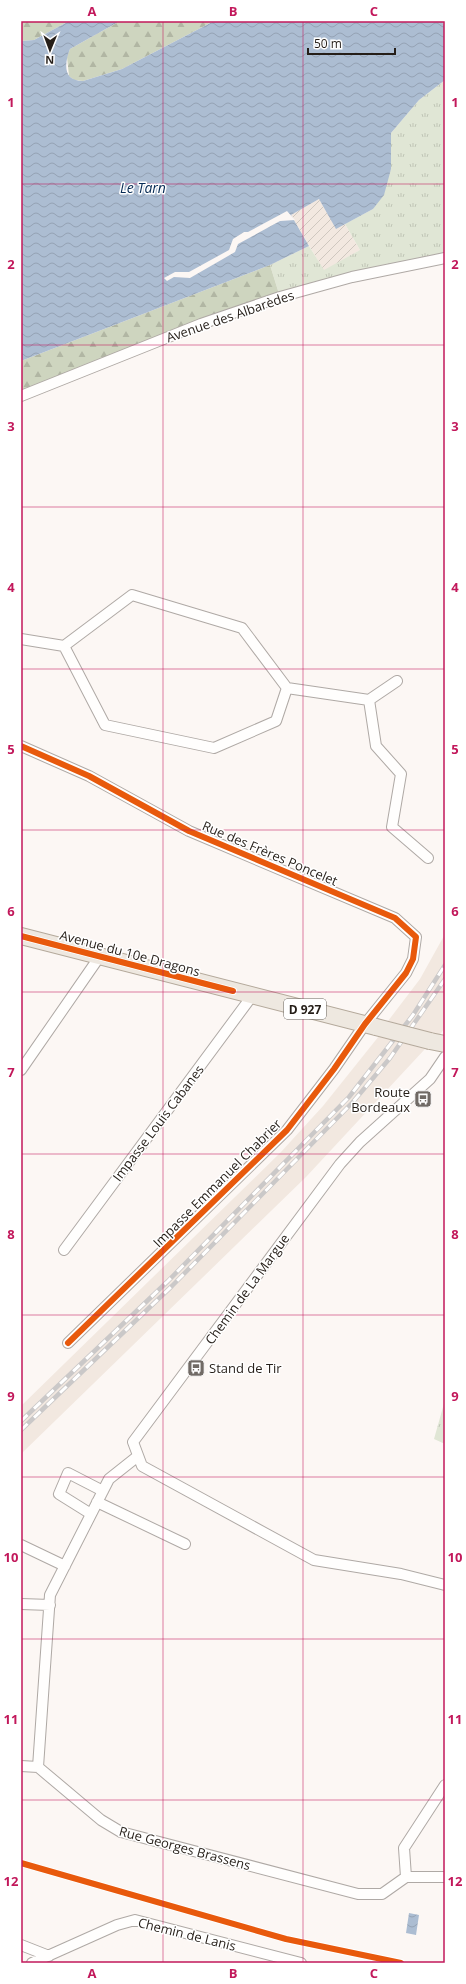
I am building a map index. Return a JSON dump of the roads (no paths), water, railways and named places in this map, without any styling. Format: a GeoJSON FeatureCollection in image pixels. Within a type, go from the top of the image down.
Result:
{"type":"FeatureCollection","features":[{"type":"Feature","properties":{"kind":"main road","name":"Avenue du 10e Dragons"},"geometry":{"type":"LineString","coordinates":[[21,936],[437,1042]]}},
{"type":"Feature","properties":{"kind":"street","name":"Avenue des Albarèdes"},"geometry":{"type":"LineString","coordinates":[[21,396],[201,324],[280,297],[352,277],[445,258]]}},
{"type":"Feature","properties":{"kind":"street"},"geometry":{"type":"LineString","coordinates":[[21,639],[64,646],[132,595],[242,628],[287,688],[369,700],[397,681]]}},
{"type":"Feature","properties":{"kind":"street"},"geometry":{"type":"LineString","coordinates":[[64,646],[106,725],[214,748],[276,721],[287,688]]}},
{"type":"Feature","properties":{"kind":"street"},"geometry":{"type":"LineString","coordinates":[[369,700],[376,746],[401,774],[392,827],[428,858]]}},
{"type":"Feature","properties":{"kind":"street","name":"Rue des Frères Poncelet"},"geometry":{"type":"LineString","coordinates":[[21,746],[89,776],[189,831],[395,918],[416,937],[413,959],[406,973],[371,1026]]}},
{"type":"Feature","properties":{"kind":"street"},"geometry":{"type":"LineString","coordinates":[[21,1070],[100,956]]}},
{"type":"Feature","properties":{"kind":"street","name":"Impasse Louis Cabanes"},"geometry":{"type":"LineString","coordinates":[[64,1250],[252,996]]}},
{"type":"Feature","properties":{"kind":"street","name":"Impasse Emmanuel Chabrier"},"geometry":{"type":"LineString","coordinates":[[68,1343],[287,1130],[339,1063],[371,1026]]}},
{"type":"Feature","properties":{"kind":"street","name":"Chemin de La Margue"},"geometry":{"type":"LineString","coordinates":[[138,1456],[134,1442],[319,1191],[360,1142],[430,1079],[445,1057]]}},
{"type":"Feature","properties":{"kind":"street"},"geometry":{"type":"LineString","coordinates":[[21,1766],[38,1767],[50,1595],[109,1479],[138,1456],[142,1466],[314,1560],[401,1574],[445,1585]]}},
{"type":"Feature","properties":{"kind":"street"},"geometry":{"type":"LineString","coordinates":[[91,1514],[59,1494],[68,1473],[103,1491]]}},
{"type":"Feature","properties":{"kind":"street"},"geometry":{"type":"LineString","coordinates":[[97,1502],[184,1544]]}},
{"type":"Feature","properties":{"kind":"street"},"geometry":{"type":"LineString","coordinates":[[21,1545],[65,1566]]}},
{"type":"Feature","properties":{"kind":"street"},"geometry":{"type":"LineString","coordinates":[[21,1604],[50,1605]]}},
{"type":"Feature","properties":{"kind":"street","name":"Rue Georges Brassens"},"geometry":{"type":"LineString","coordinates":[[38,1767],[101,1820],[121,1832],[358,1894],[382,1894],[406,1877]]}},
{"type":"Feature","properties":{"kind":"street"},"geometry":{"type":"LineString","coordinates":[[445,1785],[404,1848],[406,1877],[445,1877]]}},
{"type":"Feature","properties":{"kind":"street","name":"Chemin de Lanis"},"geometry":{"type":"LineString","coordinates":[[32,1963],[117,1925],[135,1920],[301,1963]]}},
{"type":"Feature","properties":{"kind":"street"},"geometry":{"type":"LineString","coordinates":[[21,1945],[49,1956]]}},
{"type":"Feature","properties":{"kind":"water","name":"Le Tarn"},"geometry":{"type":"Polygon","coordinates":[[[69,21],[120,21],[70,49],[66,66],[67,71],[72,78],[83,81],[122,69],[214,21],[445,21],[445,80],[419,100],[391,133],[391,169],[384,195],[373,209],[336,229],[319,199],[291,215],[309,246],[270,265],[21,361],[21,41],[34,40],[69,21]]]}},
{"type":"Feature","properties":{"kind":"water"},"geometry":{"type":"Polygon","coordinates":[[[409,1913],[419,1915],[416,1935],[406,1933],[409,1913]]]}},
{"type":"Feature","properties":{"kind":"railway"},"geometry":{"type":"LineString","coordinates":[[21,1421],[168,1281],[349,1097],[413,1015],[445,965]]}},
{"type":"Feature","properties":{"kind":"railway"},"geometry":{"type":"LineString","coordinates":[[21,1430],[172,1286],[352,1103],[390,1058],[445,979]]}},
{"type":"Feature","properties":{"kind":"place","name":"Route Bordeaux"},"geometry":{"type":"Point","coordinates":[423,1099]}},
{"type":"Feature","properties":{"kind":"place","name":"Stand de Tir"},"geometry":{"type":"Point","coordinates":[196,1368]}}]}
